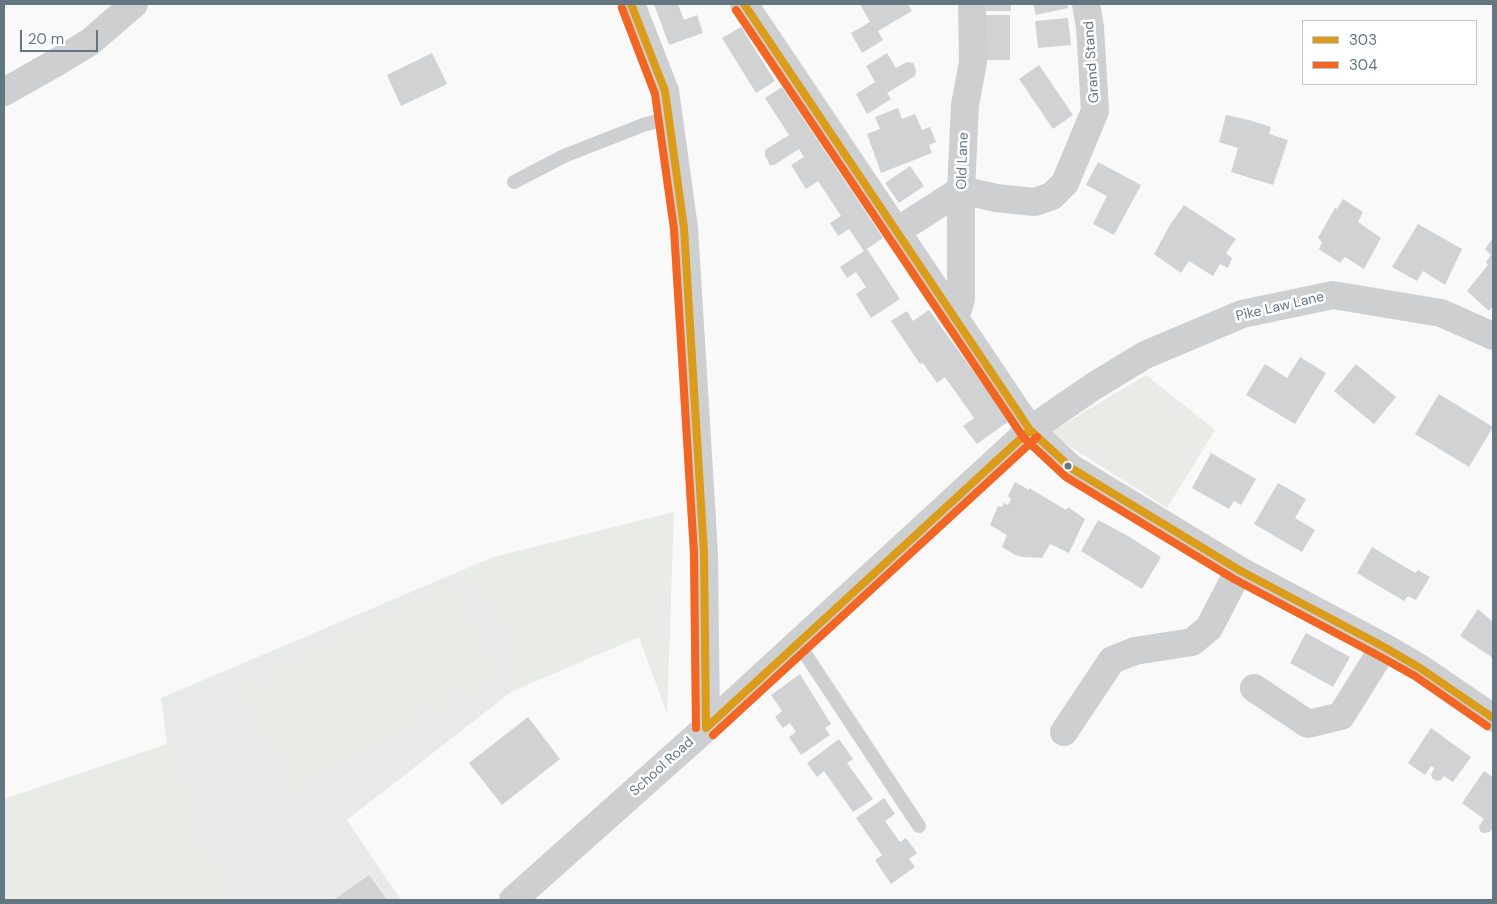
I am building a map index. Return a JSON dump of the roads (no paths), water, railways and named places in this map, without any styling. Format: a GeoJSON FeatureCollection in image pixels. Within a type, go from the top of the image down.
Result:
{"type":"FeatureCollection","features":[{"type":"Feature","properties":{"kind":"street"},"geometry":{"type":"LineString","coordinates":[[4,92],[90,42],[134,4]]}},
{"type":"Feature","properties":{"kind":"street"},"geometry":{"type":"LineString","coordinates":[[631,4],[665,91],[684,228],[704,553],[706,728]]}},
{"type":"Feature","properties":{"kind":"street"},"geometry":{"type":"LineString","coordinates":[[744,4],[1030,430],[1071,468],[1239,570],[1420,668],[1493,718]]}},
{"type":"Feature","properties":{"kind":"street","name":"Old Lane"},"geometry":{"type":"LineString","coordinates":[[955,319],[961,299],[965,104],[973,62],[972,4]]}},
{"type":"Feature","properties":{"kind":"street","name":"Grand Stand"},"geometry":{"type":"LineString","coordinates":[[962,190],[996,198],[1035,202],[1052,196],[1065,183],[1095,111],[1090,27],[1086,4]]}},
{"type":"Feature","properties":{"kind":"street"},"geometry":{"type":"LineString","coordinates":[[897,231],[962,190]]}},
{"type":"Feature","properties":{"kind":"street","name":"Pike Law Lane"},"geometry":{"type":"LineString","coordinates":[[1030,430],[1094,386],[1145,355],[1242,314],[1333,295],[1441,313],[1493,336]]}},
{"type":"Feature","properties":{"kind":"street","name":"School Road"},"geometry":{"type":"LineString","coordinates":[[513,900],[706,728],[1030,430]]}},
{"type":"Feature","properties":{"kind":"street"},"geometry":{"type":"LineString","coordinates":[[1064,732],[1112,660],[1135,651],[1192,642],[1209,628],[1239,570]]}},
{"type":"Feature","properties":{"kind":"street"},"geometry":{"type":"LineString","coordinates":[[1254,688],[1308,724],[1341,716],[1384,647]]}},
{"type":"Feature","properties":{"kind":"lane"},"geometry":{"type":"LineString","coordinates":[[514,182],[564,156],[644,125],[669,118]]}},
{"type":"Feature","properties":{"kind":"lane"},"geometry":{"type":"LineString","coordinates":[[798,643],[919,826]]}}]}
